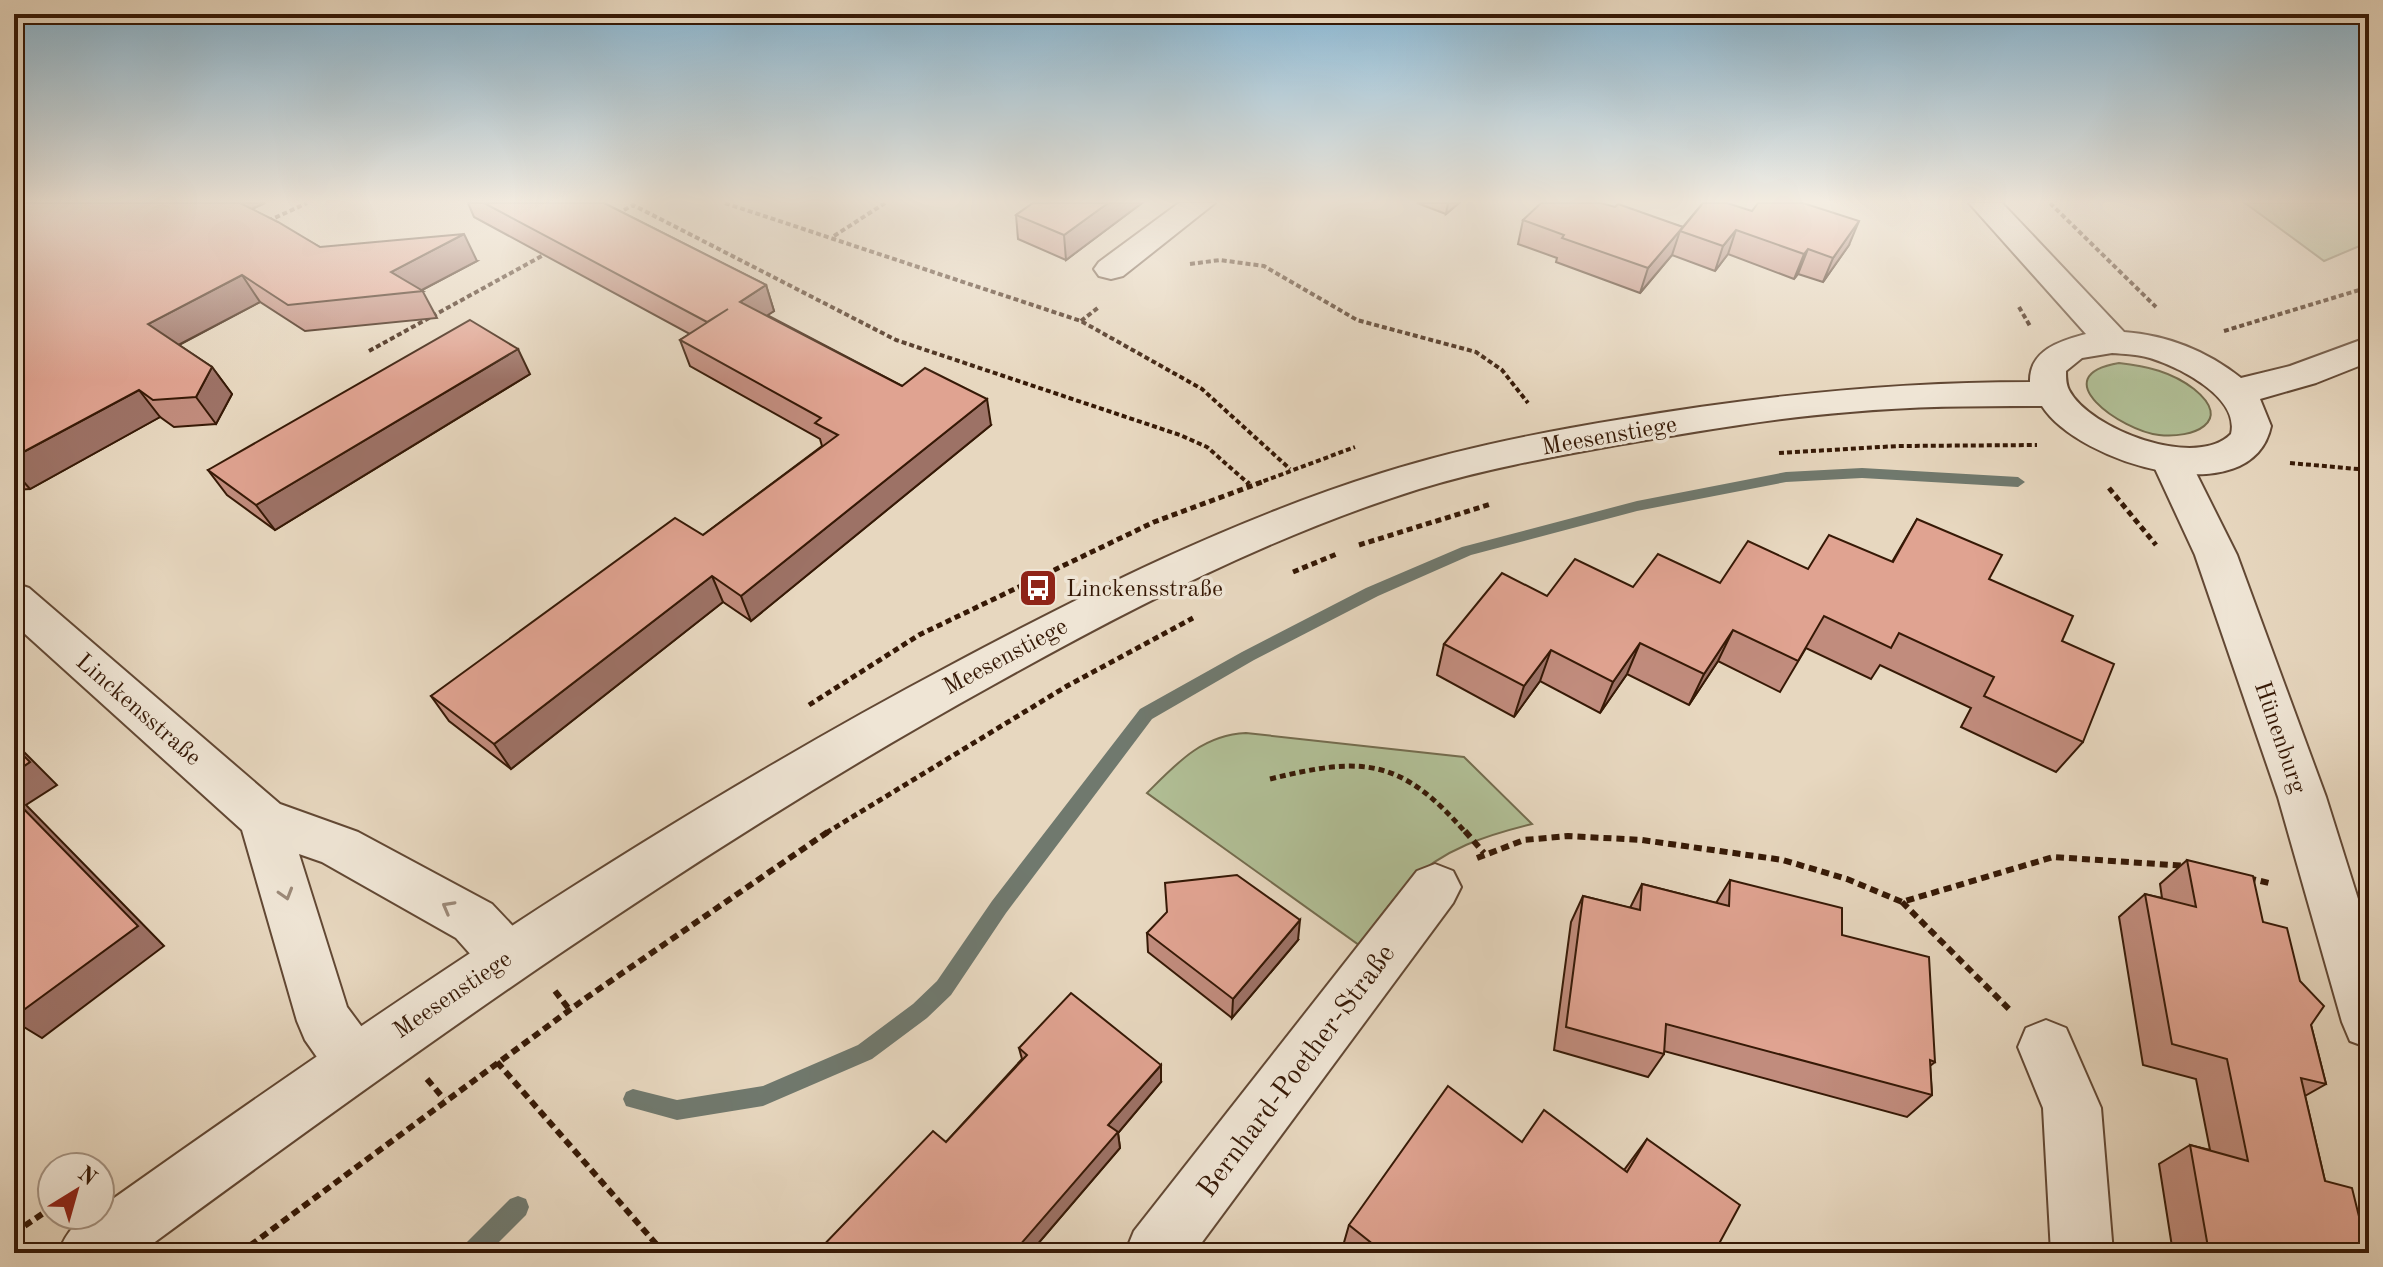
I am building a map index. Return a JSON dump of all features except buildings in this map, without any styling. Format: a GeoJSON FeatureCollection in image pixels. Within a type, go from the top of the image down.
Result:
{"type":"FeatureCollection","features":[{"type":"Feature","properties":{"kind":"street"},"geometry":{"type":"LineString","coordinates":[[1111,269],[1120,262]]}},
{"type":"Feature","properties":{"kind":"street"},"geometry":{"type":"LineString","coordinates":[[2039,262],[2113,342]]}},
{"type":"Feature","properties":{"kind":"street"},"geometry":{"type":"LineString","coordinates":[[2113,342],[2166,351],[2215,375],[2233,391],[2248,410],[2252,429],[2246,445],[2229,456],[2215,459],[2171,460],[2132,451],[2097,435],[2070,415],[2052,394],[2048,376],[2052,360],[2066,349],[2087,343],[2113,342]]}},
{"type":"Feature","properties":{"kind":"street"},"geometry":{"type":"LineString","coordinates":[[2233,391],[2264,388],[2313,372],[2369,348]]}},
{"type":"Feature","properties":{"kind":"street","name":"Meesenstiege"},"geometry":{"type":"LineString","coordinates":[[89,1253],[353,1061],[507,957],[798,773],[928,696],[1157,577],[1316,510],[1404,479],[1558,442],[1725,414],[1857,399],[2052,394]]}},
{"type":"Feature","properties":{"kind":"street","name":"Hünenburg"},"geometry":{"type":"LineString","coordinates":[[2171,460],[2221,568],[2302,797],[2369,1022]]}},
{"type":"Feature","properties":{"kind":"street","name":"Linckensstraße"},"geometry":{"type":"LineString","coordinates":[[14,599],[263,819],[340,847],[474,921],[507,957]]}},
{"type":"Feature","properties":{"kind":"street"},"geometry":{"type":"LineString","coordinates":[[263,819],[324,1021],[353,1061]]}},
{"type":"Feature","properties":{"kind":"street","name":"Bernhard-Poether-Straße"},"geometry":{"type":"LineString","coordinates":[[1156,1253],[1435,887]]}},
{"type":"Feature","properties":{"kind":"street"},"geometry":{"type":"LineString","coordinates":[[2046,1047],[2072,1108],[2082,1253]]}},
{"type":"Feature","properties":{"kind":"path"},"geometry":{"type":"LineString","coordinates":[[369,351],[529,262]]}},
{"type":"Feature","properties":{"kind":"path"},"geometry":{"type":"LineString","coordinates":[[744,262],[896,340],[1207,447],[1249,484]]}},
{"type":"Feature","properties":{"kind":"path"},"geometry":{"type":"LineString","coordinates":[[907,262],[1081,321],[1202,389],[1290,469]]}},
{"type":"Feature","properties":{"kind":"path"},"geometry":{"type":"LineString","coordinates":[[1180,266],[1199,262]]}},
{"type":"Feature","properties":{"kind":"path"},"geometry":{"type":"LineString","coordinates":[[1259,262],[1286,275],[1329,308],[1362,322],[1442,338],[1494,361],[1528,403]]}},
{"type":"Feature","properties":{"kind":"path"},"geometry":{"type":"LineString","coordinates":[[2110,262],[2161,312]]}},
{"type":"Feature","properties":{"kind":"path"},"geometry":{"type":"LineString","coordinates":[[2220,332],[2369,287]]}},
{"type":"Feature","properties":{"kind":"path"},"geometry":{"type":"LineString","coordinates":[[1081,321],[1102,304]]}},
{"type":"Feature","properties":{"kind":"path"},"geometry":{"type":"LineString","coordinates":[[1777,453],[1898,446],[2050,445]]}},
{"type":"Feature","properties":{"kind":"path"},"geometry":{"type":"LineString","coordinates":[[2290,463],[2369,470]]}},
{"type":"Feature","properties":{"kind":"path"},"geometry":{"type":"LineString","coordinates":[[1356,546],[1506,499]]}},
{"type":"Feature","properties":{"kind":"path"},"geometry":{"type":"LineString","coordinates":[[1290,573],[1343,551]]}},
{"type":"Feature","properties":{"kind":"path"},"geometry":{"type":"LineString","coordinates":[[240,1253],[631,964],[893,787],[1111,659],[1195,616]]}},
{"type":"Feature","properties":{"kind":"path"},"geometry":{"type":"LineString","coordinates":[[1270,779],[1313,767],[1341,764],[1377,766],[1394,771],[1442,803],[1484,853]]}},
{"type":"Feature","properties":{"kind":"path"},"geometry":{"type":"LineString","coordinates":[[1435,887],[1484,853],[1524,840],[1568,836],[1642,840],[1783,860],[1847,879],[1902,902],[2046,1047]]}},
{"type":"Feature","properties":{"kind":"path"},"geometry":{"type":"LineString","coordinates":[[1902,902],[2053,857],[2200,867]]}},
{"type":"Feature","properties":{"kind":"path"},"geometry":{"type":"LineString","coordinates":[[2244,877],[2333,897]]}},
{"type":"Feature","properties":{"kind":"path"},"geometry":{"type":"LineString","coordinates":[[497,1062],[664,1253]]}},
{"type":"Feature","properties":{"kind":"path"},"geometry":{"type":"LineString","coordinates":[[14,1233],[36,1218]]}},
{"type":"Feature","properties":{"kind":"green space"},"geometry":{"type":"Polygon","coordinates":[[[2119,363],[2159,371],[2186,383],[2206,401],[2210,419],[2195,431],[2172,436],[2126,424],[2096,402],[2088,390],[2088,379],[2097,370],[2119,363]]]}},
{"type":"Feature","properties":{"kind":"green space"},"geometry":{"type":"Polygon","coordinates":[[[1246,733],[1464,757],[1532,824],[1482,838],[1451,852],[1423,870],[1383,912],[1359,945],[1147,793],[1191,752],[1216,739],[1246,733]]]}},
{"type":"Feature","properties":{"kind":"waterway"},"geometry":{"type":"LineString","coordinates":[[633,1099],[677,1110],[763,1096],[865,1052],[920,1011],[944,988],[999,907],[1146,714],[1248,656],[1372,592],[1467,551],[1637,506],[1786,477],[1862,473],[2018,482]]}},
{"type":"Feature","properties":{"kind":"waterway"},"geometry":{"type":"LineString","coordinates":[[472,1253],[518,1207]]}},
{"type":"Feature","properties":{"kind":"place","name":"Linckensstraße"},"geometry":{"type":"Point","coordinates":[1038,588]}}]}
